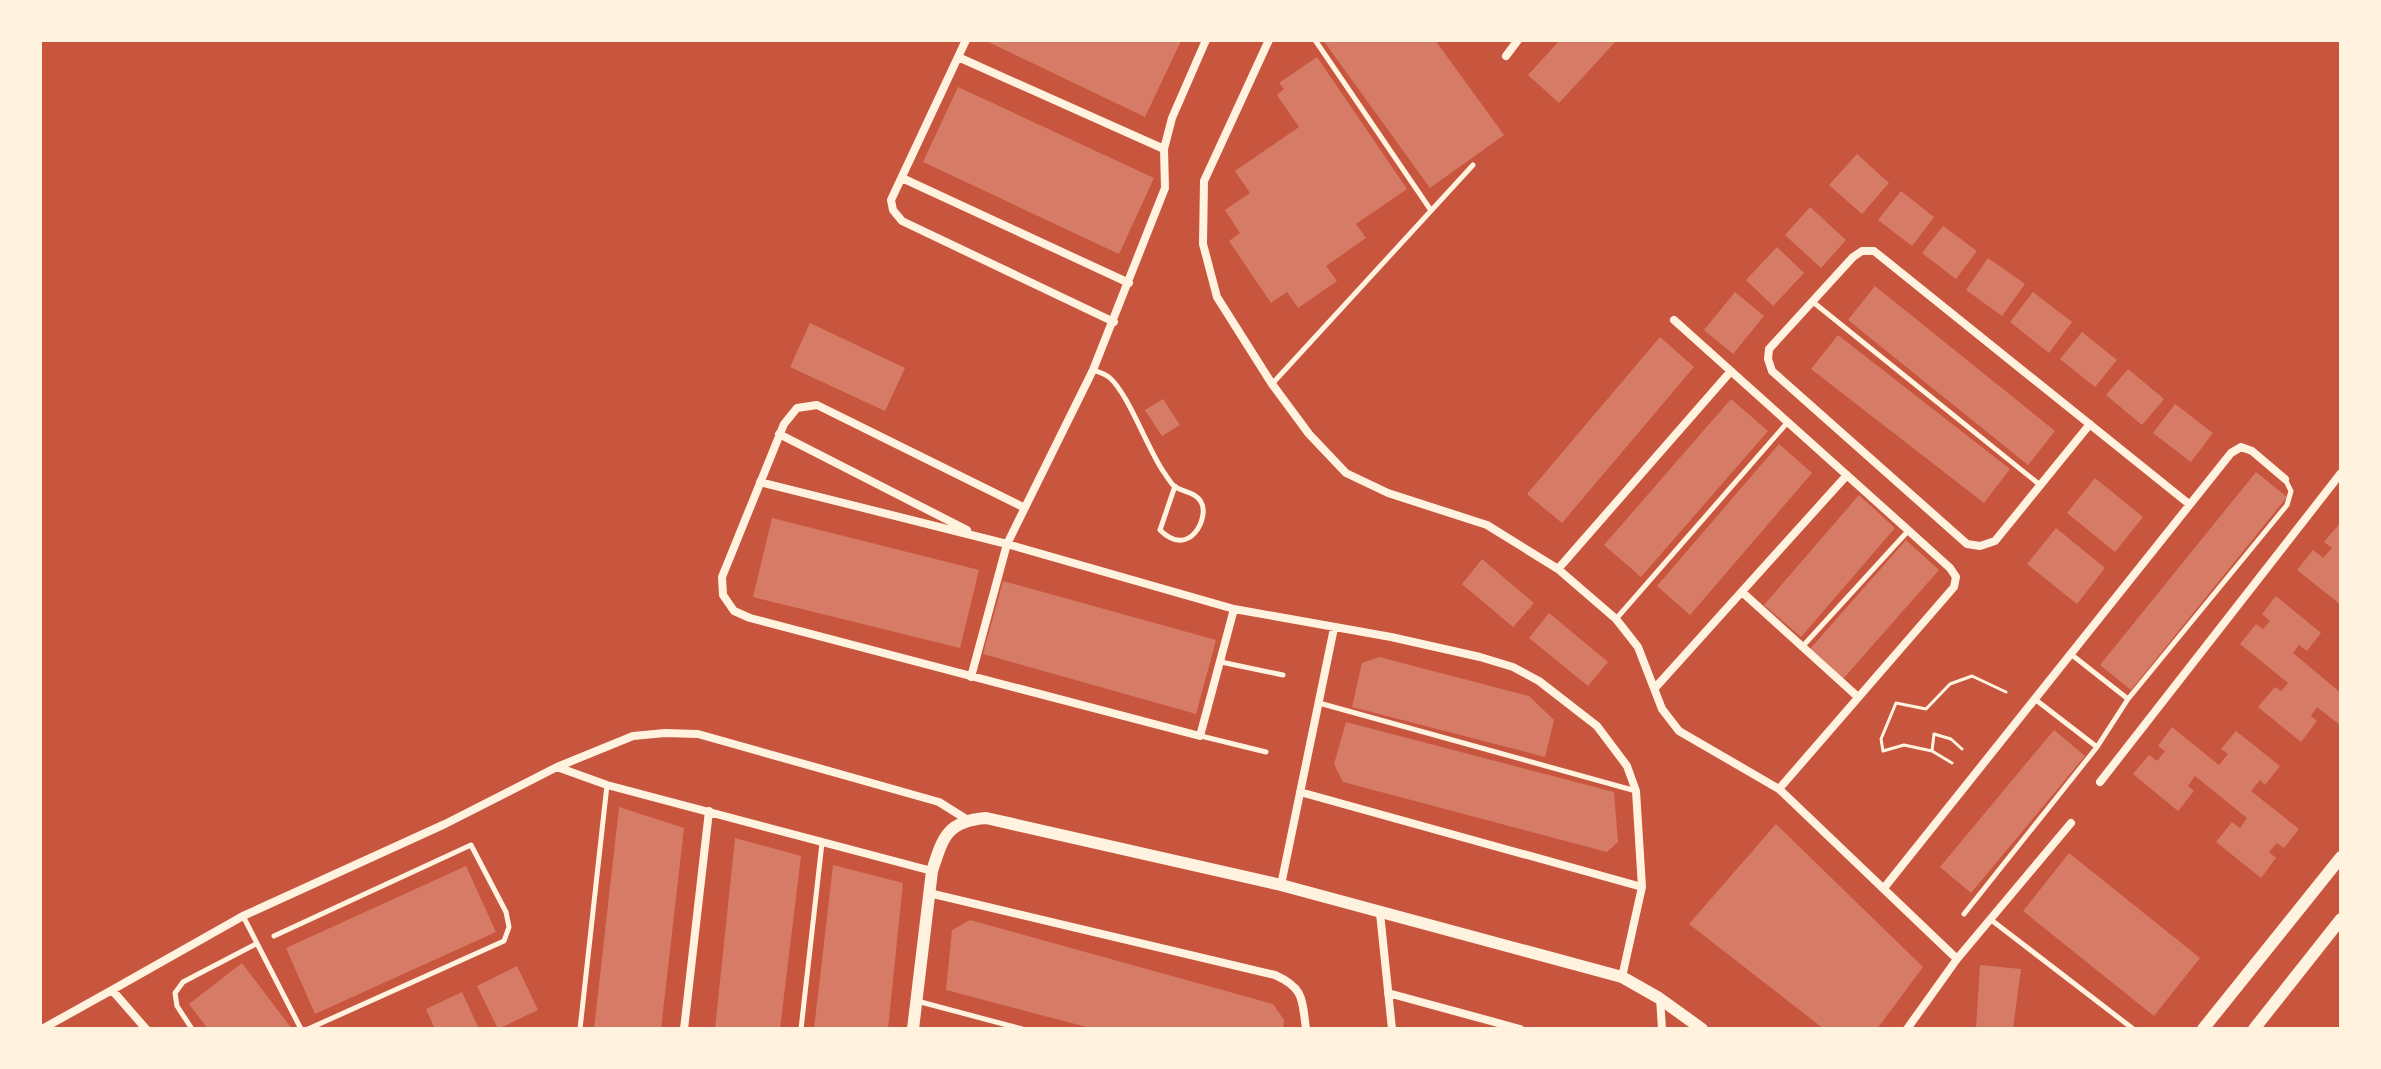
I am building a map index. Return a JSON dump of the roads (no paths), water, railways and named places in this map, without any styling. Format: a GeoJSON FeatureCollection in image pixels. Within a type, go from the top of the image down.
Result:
{"type":"FeatureCollection","features":[{"type":"Feature","properties":{"kind":"street"},"geometry":{"type":"LineString","coordinates":[[966,40],[891,200],[893,210],[902,221],[1114,322]]}},
{"type":"Feature","properties":{"kind":"street"},"geometry":{"type":"LineString","coordinates":[[971,677],[1007,544],[1093,370],[1165,188],[1164,149],[1172,118],[1206,40]]}},
{"type":"Feature","properties":{"kind":"street"},"geometry":{"type":"LineString","coordinates":[[1269,40],[1204,181],[1203,244],[1217,297],[1272,384],[1309,434],[1346,473],[1388,493],[1487,525],[1558,569],[1616,619],[1638,647],[1662,709],[1679,731],[1779,789],[1957,959]]}},
{"type":"Feature","properties":{"kind":"street"},"geometry":{"type":"LineString","coordinates":[[1506,56],[1518,40]]}},
{"type":"Feature","properties":{"kind":"street"},"geometry":{"type":"LineString","coordinates":[[958,57],[1164,149]]}},
{"type":"Feature","properties":{"kind":"street"},"geometry":{"type":"LineString","coordinates":[[902,178],[1129,283]]}},
{"type":"Feature","properties":{"kind":"street"},"geometry":{"type":"LineString","coordinates":[[2090,424],[1995,541],[1980,546],[1967,544],[1772,371],[1769,349],[1853,257],[1862,251],[1874,251],[2090,424],[2189,504]]}},
{"type":"Feature","properties":{"kind":"street"},"geometry":{"type":"LineString","coordinates":[[1674,320],[1950,568],[1956,577],[1954,587],[1779,789]]}},
{"type":"Feature","properties":{"kind":"street"},"geometry":{"type":"LineString","coordinates":[[1558,569],[1731,371]]}},
{"type":"Feature","properties":{"kind":"street"},"geometry":{"type":"LineString","coordinates":[[1025,508],[817,405],[797,408],[779,434],[722,577],[723,595],[734,611],[750,618],[1200,736],[1234,609]]}},
{"type":"Feature","properties":{"kind":"street"},"geometry":{"type":"LineString","coordinates":[[779,434],[982,538]]}},
{"type":"Feature","properties":{"kind":"street"},"geometry":{"type":"LineString","coordinates":[[1884,888],[2231,453],[2241,447],[2252,451],[2285,479]]}},
{"type":"Feature","properties":{"kind":"street"},"geometry":{"type":"LineString","coordinates":[[2100,782],[2341,473]]}},
{"type":"Feature","properties":{"kind":"street"},"geometry":{"type":"LineString","coordinates":[[1655,688],[1847,475]]}},
{"type":"Feature","properties":{"kind":"street"},"geometry":{"type":"LineString","coordinates":[[760,482],[1007,544],[1234,609],[1480,657],[1513,667],[1539,681],[1597,726],[1627,766],[1636,791],[1642,887],[1622,977]]}},
{"type":"Feature","properties":{"kind":"street"},"geometry":{"type":"LineString","coordinates":[[1742,592],[1858,697]]}},
{"type":"Feature","properties":{"kind":"street"},"geometry":{"type":"LineString","coordinates":[[1281,885],[1334,628]]}},
{"type":"Feature","properties":{"kind":"street"},"geometry":{"type":"LineString","coordinates":[[48,1028],[243,916],[445,824],[557,767],[633,736],[698,734],[939,802],[966,819]]}},
{"type":"Feature","properties":{"kind":"street"},"geometry":{"type":"LineString","coordinates":[[557,767],[607,785],[932,871]]}},
{"type":"Feature","properties":{"kind":"street"},"geometry":{"type":"LineString","coordinates":[[1300,792],[1642,887]]}},
{"type":"Feature","properties":{"kind":"street"},"geometry":{"type":"LineString","coordinates":[[684,1029],[709,811]]}},
{"type":"Feature","properties":{"kind":"street"},"geometry":{"type":"LineString","coordinates":[[913,1029],[932,871],[946,833],[966,819],[986,818],[1281,885],[1622,977],[1659,998],[1702,1029]]}},
{"type":"Feature","properties":{"kind":"street"},"geometry":{"type":"LineString","coordinates":[[1909,1028],[1957,959],[2071,823]]}},
{"type":"Feature","properties":{"kind":"street"},"geometry":{"type":"LineString","coordinates":[[2203,1029],[2341,857]]}},
{"type":"Feature","properties":{"kind":"street"},"geometry":{"type":"LineString","coordinates":[[929,893],[1275,975],[1293,983],[1302,1001],[1306,1029]]}},
{"type":"Feature","properties":{"kind":"street"},"geometry":{"type":"LineString","coordinates":[[1380,913],[1392,1029]]}},
{"type":"Feature","properties":{"kind":"street"},"geometry":{"type":"LineString","coordinates":[[2254,1029],[2341,919]]}},
{"type":"Feature","properties":{"kind":"street"},"geometry":{"type":"LineString","coordinates":[[112,990],[146,1029]]}},
{"type":"Feature","properties":{"kind":"street"},"geometry":{"type":"LineString","coordinates":[[1388,993],[1520,1029]]}},
{"type":"Feature","properties":{"kind":"street"},"geometry":{"type":"LineString","coordinates":[[1659,998],[1662,1029]]}},
{"type":"Feature","properties":{"kind":"lane"},"geometry":{"type":"LineString","coordinates":[[1315,40],[1430,209]]}},
{"type":"Feature","properties":{"kind":"lane"},"geometry":{"type":"LineString","coordinates":[[1272,384],[1473,165]]}},
{"type":"Feature","properties":{"kind":"lane"},"geometry":{"type":"LineString","coordinates":[[1812,301],[2040,485]]}},
{"type":"Feature","properties":{"kind":"lane"},"geometry":{"type":"LineString","coordinates":[[1093,370],[1109,377],[1120,391],[1145,441],[1175,486],[1202,502],[1203,511],[1193,537],[1188,540],[1166,537],[1160,530],[1175,486]]}},
{"type":"Feature","properties":{"kind":"lane"},"geometry":{"type":"LineString","coordinates":[[1616,619],[1788,422]]}},
{"type":"Feature","properties":{"kind":"lane"},"geometry":{"type":"LineString","coordinates":[[1964,914],[2097,747],[2128,699],[2287,505],[2291,491],[2285,479]]}},
{"type":"Feature","properties":{"kind":"lane"},"geometry":{"type":"LineString","coordinates":[[1802,647],[1908,530]]}},
{"type":"Feature","properties":{"kind":"lane"},"geometry":{"type":"LineString","coordinates":[[2072,655],[2128,699]]}},
{"type":"Feature","properties":{"kind":"lane"},"geometry":{"type":"LineString","coordinates":[[1221,662],[1283,675]]}},
{"type":"Feature","properties":{"kind":"lane"},"geometry":{"type":"LineString","coordinates":[[2036,700],[2097,747]]}},
{"type":"Feature","properties":{"kind":"lane"},"geometry":{"type":"LineString","coordinates":[[1319,703],[1636,791]]}},
{"type":"Feature","properties":{"kind":"lane"},"geometry":{"type":"LineString","coordinates":[[1200,736],[1266,752]]}},
{"type":"Feature","properties":{"kind":"lane"},"geometry":{"type":"LineString","coordinates":[[580,1029],[607,785]]}},
{"type":"Feature","properties":{"kind":"lane"},"geometry":{"type":"LineString","coordinates":[[801,1029],[822,842]]}},
{"type":"Feature","properties":{"kind":"lane"},"geometry":{"type":"LineString","coordinates":[[274,936],[471,845],[506,912],[509,927],[504,941],[308,1029]]}},
{"type":"Feature","properties":{"kind":"lane"},"geometry":{"type":"LineString","coordinates":[[243,916],[301,1029]]}},
{"type":"Feature","properties":{"kind":"lane"},"geometry":{"type":"LineString","coordinates":[[1989,919],[2132,1028]]}},
{"type":"Feature","properties":{"kind":"lane"},"geometry":{"type":"LineString","coordinates":[[192,1029],[177,1006],[175,993],[183,982],[256,944]]}},
{"type":"Feature","properties":{"kind":"lane"},"geometry":{"type":"LineString","coordinates":[[916,1001],[1022,1029]]}}]}
